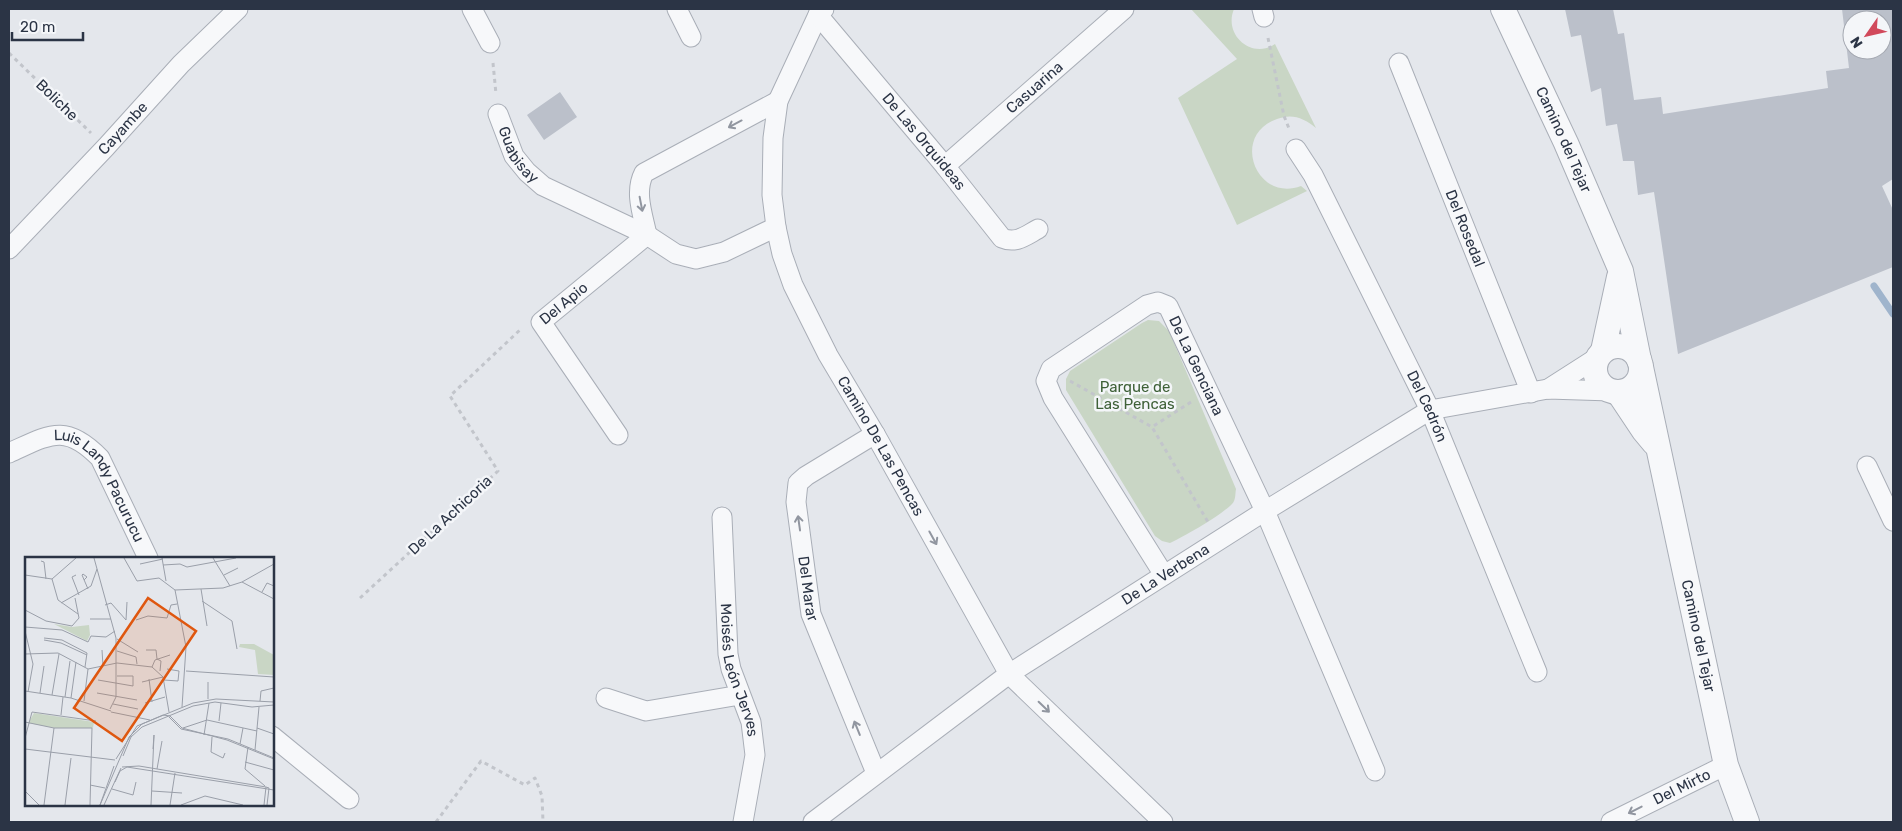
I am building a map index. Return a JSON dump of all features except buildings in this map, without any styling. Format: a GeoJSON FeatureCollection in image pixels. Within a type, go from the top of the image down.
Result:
{"type":"FeatureCollection","features":[{"type":"Feature","properties":{"kind":"street","name":"Cayambe"},"geometry":{"type":"LineString","coordinates":[[9,249],[106,147],[180,64],[238,9]]}},
{"type":"Feature","properties":{"kind":"street"},"geometry":{"type":"LineString","coordinates":[[472,9],[490,43]]}},
{"type":"Feature","properties":{"kind":"street"},"geometry":{"type":"LineString","coordinates":[[677,9],[691,36]]}},
{"type":"Feature","properties":{"kind":"street","name":"Casuarina"},"geometry":{"type":"LineString","coordinates":[[945,166],[1124,9]]}},
{"type":"Feature","properties":{"kind":"street","name":"Camino del Tejar"},"geometry":{"type":"LineString","coordinates":[[1502,9],[1566,143],[1621,271],[1726,765],[1747,822]]}},
{"type":"Feature","properties":{"kind":"street","name":"De Las Orquideas"},"geometry":{"type":"LineString","coordinates":[[821,12],[1002,238],[1016,241],[1038,229]]}},
{"type":"Feature","properties":{"kind":"street","name":"Camino De Las Pencas"},"geometry":{"type":"LineString","coordinates":[[821,12],[778,101],[773,138],[771,176],[776,227],[782,254],[793,285],[828,355],[875,434],[1009,674],[1163,822]]}},
{"type":"Feature","properties":{"kind":"street","name":"Del Rosedal"},"geometry":{"type":"LineString","coordinates":[[1399,63],[1540,391]]}},
{"type":"Feature","properties":{"kind":"street"},"geometry":{"type":"LineString","coordinates":[[647,235],[639,194],[640,181],[644,173],[778,101]]}},
{"type":"Feature","properties":{"kind":"street","name":"Guabisay"},"geometry":{"type":"LineString","coordinates":[[498,114],[514,156],[527,172],[544,186],[647,235],[676,254],[696,259],[724,252],[776,227]]}},
{"type":"Feature","properties":{"kind":"street","name":"Del Cedrón"},"geometry":{"type":"LineString","coordinates":[[1296,149],[1313,175],[1430,410],[1537,672]]}},
{"type":"Feature","properties":{"kind":"street","name":"Del Apio"},"geometry":{"type":"LineString","coordinates":[[618,435],[541,322],[647,235]]}},
{"type":"Feature","properties":{"kind":"street"},"geometry":{"type":"LineString","coordinates":[[1600,354],[1616,346],[1623,346],[1635,354],[1640,363],[1641,374],[1632,387],[1614,391],[1600,383],[1595,370],[1621,271]]}},
{"type":"Feature","properties":{"kind":"street","name":"De La Genciana"},"geometry":{"type":"LineString","coordinates":[[1051,369],[1147,305],[1158,302],[1168,306],[1266,511],[1375,771]]}},
{"type":"Feature","properties":{"kind":"street","name":"De La Verbena"},"geometry":{"type":"LineString","coordinates":[[1540,391],[1600,354]]}},
{"type":"Feature","properties":{"kind":"street"},"geometry":{"type":"LineString","coordinates":[[1051,369],[1046,381],[1053,398],[1164,575]]}},
{"type":"Feature","properties":{"kind":"street","name":"De La Verbena"},"geometry":{"type":"LineString","coordinates":[[813,822],[1009,674],[1266,511],[1430,410],[1540,391],[1614,391]]}},
{"type":"Feature","properties":{"kind":"street","name":"Camino del Tejar"},"geometry":{"type":"LineString","coordinates":[[1614,391],[1658,448]]}},
{"type":"Feature","properties":{"kind":"street","name":"Luis Landy Pacurucu"},"geometry":{"type":"LineString","coordinates":[[9,453],[54,434],[69,436],[87,445],[100,458],[148,557]]}},
{"type":"Feature","properties":{"kind":"street","name":"Del Marar"},"geometry":{"type":"LineString","coordinates":[[875,434],[806,476],[798,484],[796,502],[811,614],[876,773]]}},
{"type":"Feature","properties":{"kind":"street"},"geometry":{"type":"LineString","coordinates":[[1867,466],[1893,521]]}},
{"type":"Feature","properties":{"kind":"street","name":"Moisés León Jerves"},"geometry":{"type":"LineString","coordinates":[[722,517],[728,654],[731,669],[751,722],[756,755],[743,822]]}},
{"type":"Feature","properties":{"kind":"street"},"geometry":{"type":"LineString","coordinates":[[606,698],[646,711],[740,695]]}},
{"type":"Feature","properties":{"kind":"street"},"geometry":{"type":"LineString","coordinates":[[274,738],[349,799]]}},
{"type":"Feature","properties":{"kind":"street","name":"Del Mirto"},"geometry":{"type":"LineString","coordinates":[[1611,822],[1726,765]]}},
{"type":"Feature","properties":{"kind":"path"},"geometry":{"type":"LineString","coordinates":[[1263,13],[1284,116],[1296,149]]}},
{"type":"Feature","properties":{"kind":"path","name":"Guabisay"},"geometry":{"type":"LineString","coordinates":[[490,43],[498,114]]}},
{"type":"Feature","properties":{"kind":"path","name":"Boliche"},"geometry":{"type":"LineString","coordinates":[[9,53],[106,147]]}},
{"type":"Feature","properties":{"kind":"path","name":"De La Achicoria"},"geometry":{"type":"LineString","coordinates":[[360,598],[498,472],[450,396],[523,327],[541,322]]}},
{"type":"Feature","properties":{"kind":"path"},"geometry":{"type":"LineString","coordinates":[[1051,369],[1152,427],[1207,522]]}},
{"type":"Feature","properties":{"kind":"path"},"geometry":{"type":"LineString","coordinates":[[1152,427],[1196,398]]}},
{"type":"Feature","properties":{"kind":"path"},"geometry":{"type":"LineString","coordinates":[[436,822],[481,761],[525,785],[535,778],[542,796],[543,822]]}},
{"type":"Feature","properties":{"kind":"green space"},"geometry":{"type":"Polygon","coordinates":[[[1191,9],[1234,9],[1233,28],[1236,36],[1242,42],[1249,47],[1257,49],[1275,44],[1316,128],[1302,119],[1288,116],[1277,119],[1263,127],[1255,139],[1252,152],[1254,165],[1261,176],[1272,185],[1285,189],[1301,186],[1307,191],[1237,225],[1178,98],[1237,59],[1191,9]]]}},
{"type":"Feature","properties":{"kind":"green space","name":"Parque de Las Pencas"},"geometry":{"type":"Polygon","coordinates":[[[1148,320],[1159,321],[1169,331],[1236,489],[1234,501],[1227,509],[1170,543],[1162,541],[1155,536],[1066,390],[1066,379],[1070,371],[1148,320]]]}},
{"type":"Feature","properties":{"kind":"waterway"},"geometry":{"type":"LineString","coordinates":[[1874,286],[1893,314]]}}]}
